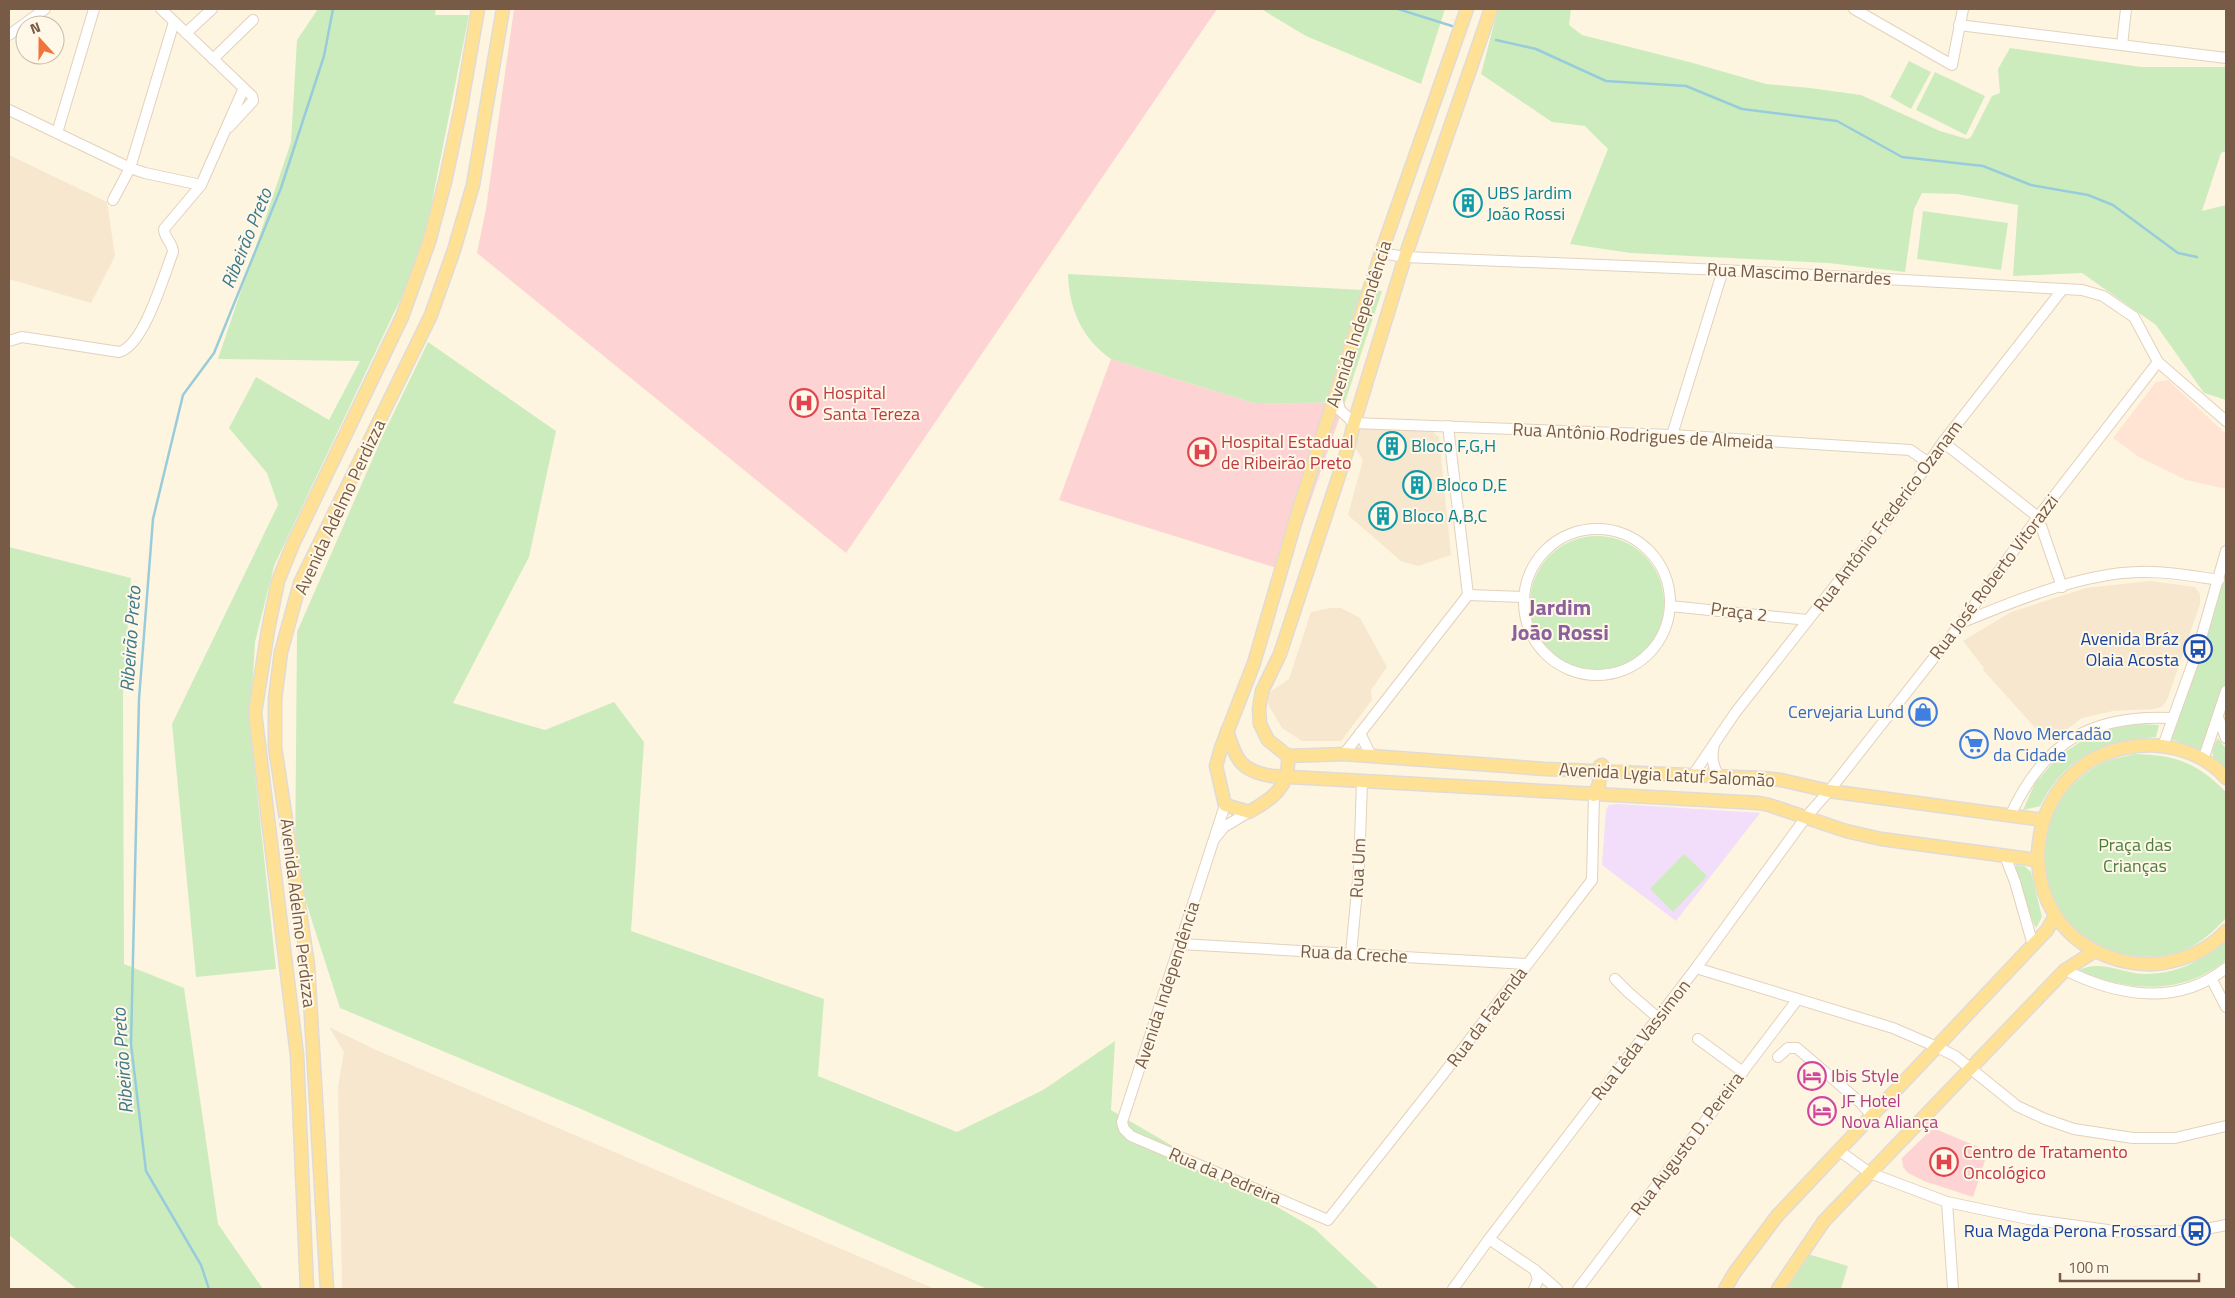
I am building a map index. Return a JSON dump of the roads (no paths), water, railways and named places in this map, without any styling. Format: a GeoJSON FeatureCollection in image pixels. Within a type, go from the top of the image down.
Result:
{"type":"FeatureCollection","features":[{"type":"Feature","properties":{"kind":"main road","name":"Avenida Adelmo Perdizza"},"geometry":{"type":"LineString","coordinates":[[307,1289],[297,1056],[255,713],[278,581],[293,544],[402,317],[430,242],[461,107],[478,9]]}},
{"type":"Feature","properties":{"kind":"main road","name":"Avenida Adelmo Perdizza"},"geometry":{"type":"LineString","coordinates":[[328,1289],[308,965],[275,748],[276,690],[281,652],[300,583],[431,315],[454,250],[473,185],[503,9]]}},
{"type":"Feature","properties":{"kind":"main road","name":"Avenida Independência"},"geometry":{"type":"LineString","coordinates":[[1225,805],[1216,766],[1254,663],[1301,502],[1382,253],[1467,9]]}},
{"type":"Feature","properties":{"kind":"main road","name":"Avenida Independência"},"geometry":{"type":"LineString","coordinates":[[1288,756],[1268,740],[1260,724],[1259,710],[1262,692],[1280,654],[1347,451],[1354,422],[1405,257],[1491,9]]}},
{"type":"Feature","properties":{"kind":"main road"},"geometry":{"type":"LineString","coordinates":[[1228,730],[1235,755],[1244,768],[1256,774],[1287,778]]}},
{"type":"Feature","properties":{"kind":"main road"},"geometry":{"type":"LineString","coordinates":[[2226,778],[2203,760],[2163,746],[2140,745],[2119,749],[2093,760],[2080,768],[2064,783],[2052,800],[2043,820],[2037,860],[2046,898],[2056,916],[2070,934],[2095,952],[2121,962],[2150,965],[2178,960],[2205,949],[2226,931]]}},
{"type":"Feature","properties":{"kind":"main road","name":"Avenida Lygia Latuf Salomão"},"geometry":{"type":"LineString","coordinates":[[1288,756],[1344,754],[1545,769],[1600,770],[1781,780],[1829,791],[2043,820]]}},
{"type":"Feature","properties":{"kind":"main road"},"geometry":{"type":"LineString","coordinates":[[1225,805],[1249,812],[1270,799],[1280,790],[1287,778],[1288,756]]}},
{"type":"Feature","properties":{"kind":"main road"},"geometry":{"type":"LineString","coordinates":[[1594,795],[1599,784],[1600,770]]}},
{"type":"Feature","properties":{"kind":"main road","name":"Avenida Lygia Latuf Salomão"},"geometry":{"type":"LineString","coordinates":[[1287,778],[1759,803],[1846,831],[1881,839],[2037,860]]}},
{"type":"Feature","properties":{"kind":"main road"},"geometry":{"type":"LineString","coordinates":[[1726,1289],[1772,1222],[2047,930],[2056,916]]}},
{"type":"Feature","properties":{"kind":"main road"},"geometry":{"type":"LineString","coordinates":[[1778,1289],[1801,1252],[1824,1221],[2065,970],[2095,952]]}},
{"type":"Feature","properties":{"kind":"street"},"geometry":{"type":"LineString","coordinates":[[9,35],[45,9]]}},
{"type":"Feature","properties":{"kind":"street"},"geometry":{"type":"LineString","coordinates":[[57,133],[94,9]]}},
{"type":"Feature","properties":{"kind":"street"},"geometry":{"type":"LineString","coordinates":[[161,9],[252,96],[253,101],[241,116],[227,128]]}},
{"type":"Feature","properties":{"kind":"street"},"geometry":{"type":"LineString","coordinates":[[186,33],[212,9]]}},
{"type":"Feature","properties":{"kind":"street"},"geometry":{"type":"LineString","coordinates":[[1854,9],[1867,12],[1952,65],[1963,9]]}},
{"type":"Feature","properties":{"kind":"street"},"geometry":{"type":"LineString","coordinates":[[2122,45],[2126,9]]}},
{"type":"Feature","properties":{"kind":"street"},"geometry":{"type":"LineString","coordinates":[[213,59],[253,20]]}},
{"type":"Feature","properties":{"kind":"street"},"geometry":{"type":"LineString","coordinates":[[113,200],[130,168],[174,22]]}},
{"type":"Feature","properties":{"kind":"street"},"geometry":{"type":"LineString","coordinates":[[1959,25],[2226,58]]}},
{"type":"Feature","properties":{"kind":"street"},"geometry":{"type":"LineString","coordinates":[[9,341],[22,337],[119,352],[127,348],[149,318],[173,252],[173,247],[165,235],[164,229],[201,185],[227,128],[238,98],[244,90]]}},
{"type":"Feature","properties":{"kind":"street"},"geometry":{"type":"LineString","coordinates":[[9,110],[130,168],[201,185]]}},
{"type":"Feature","properties":{"kind":"street","name":"Rua Mascimo Bernardes"},"geometry":{"type":"LineString","coordinates":[[1382,253],[1405,257],[1723,270],[2082,290],[2103,296],[2134,317],[2158,362]]}},
{"type":"Feature","properties":{"kind":"street"},"geometry":{"type":"LineString","coordinates":[[1672,436],[1723,270]]}},
{"type":"Feature","properties":{"kind":"street","name":"Rua Antônio Frederico Ozanam"},"geometry":{"type":"LineString","coordinates":[[1693,775],[1714,741],[1908,493],[1943,442],[2062,290]]}},
{"type":"Feature","properties":{"kind":"street"},"geometry":{"type":"LineString","coordinates":[[2158,362],[2226,421]]}},
{"type":"Feature","properties":{"kind":"street","name":"Rua José Roberto Vitorazzi"},"geometry":{"type":"LineString","coordinates":[[1829,791],[1962,622],[2038,517],[2158,362]]}},
{"type":"Feature","properties":{"kind":"street"},"geometry":{"type":"LineString","coordinates":[[1336,394],[1340,410],[1354,422]]}},
{"type":"Feature","properties":{"kind":"street","name":"Rua Antônio Rodrigues de Almeida"},"geometry":{"type":"LineString","coordinates":[[1354,422],[1672,436],[1910,450],[1929,463]]}},
{"type":"Feature","properties":{"kind":"street"},"geometry":{"type":"LineString","coordinates":[[1344,754],[1468,595],[1448,426]]}},
{"type":"Feature","properties":{"kind":"street"},"geometry":{"type":"LineString","coordinates":[[1943,442],[2038,517],[2062,587]]}},
{"type":"Feature","properties":{"kind":"street"},"geometry":{"type":"LineString","coordinates":[[1602,528],[1624,534],[1644,545],[1659,562],[1668,583],[1670,606],[1666,627],[1656,645],[1641,660],[1623,670],[1602,675],[1588,674],[1562,666],[1545,654],[1532,637],[1525,617],[1524,596],[1529,574],[1541,555],[1558,540],[1579,531],[1602,528]]}},
{"type":"Feature","properties":{"kind":"street"},"geometry":{"type":"LineString","coordinates":[[2163,746],[2198,649],[2226,551]]}},
{"type":"Feature","properties":{"kind":"street"},"geometry":{"type":"LineString","coordinates":[[1962,622],[2003,605],[2101,576],[2138,572],[2179,574],[2219,580]]}},
{"type":"Feature","properties":{"kind":"street"},"geometry":{"type":"LineString","coordinates":[[1468,595],[1524,596]]}},
{"type":"Feature","properties":{"kind":"street","name":"Praça 2"},"geometry":{"type":"LineString","coordinates":[[1670,606],[1808,620]]}},
{"type":"Feature","properties":{"kind":"street"},"geometry":{"type":"LineString","coordinates":[[2203,760],[2226,691]]}},
{"type":"Feature","properties":{"kind":"street"},"geometry":{"type":"LineString","coordinates":[[2218,717],[2226,738]]}},
{"type":"Feature","properties":{"kind":"street"},"geometry":{"type":"LineString","coordinates":[[2010,816],[2033,775],[2059,747],[2090,727],[2121,719],[2173,718]]}},
{"type":"Feature","properties":{"kind":"street"},"geometry":{"type":"LineString","coordinates":[[1360,733],[1371,756]]}},
{"type":"Feature","properties":{"kind":"street"},"geometry":{"type":"LineString","coordinates":[[1714,741],[1711,754],[1712,763],[1720,777]]}},
{"type":"Feature","properties":{"kind":"street","name":"Rua Um"},"geometry":{"type":"LineString","coordinates":[[1351,954],[1359,869],[1362,782]]}},
{"type":"Feature","properties":{"kind":"street","name":"Rua Lêda Vassimon"},"geometry":{"type":"LineString","coordinates":[[1452,1289],[1696,968],[1806,817],[1829,791]]}},
{"type":"Feature","properties":{"kind":"street","name":"Rua da Fazenda"},"geometry":{"type":"LineString","coordinates":[[1328,1220],[1592,880],[1594,795]]}},
{"type":"Feature","properties":{"kind":"street","name":"Avenida Independência"},"geometry":{"type":"LineString","coordinates":[[1124,1129],[1122,1122],[1225,805]]}},
{"type":"Feature","properties":{"kind":"street","name":"Avenida Independência"},"geometry":{"type":"LineString","coordinates":[[1213,840],[1224,827],[1249,812]]}},
{"type":"Feature","properties":{"kind":"street"},"geometry":{"type":"LineString","coordinates":[[2005,856],[2015,882],[2032,945]]}},
{"type":"Feature","properties":{"kind":"street","name":"Rua da Creche"},"geometry":{"type":"LineString","coordinates":[[1181,944],[1527,964]]}},
{"type":"Feature","properties":{"kind":"street"},"geometry":{"type":"LineString","coordinates":[[1696,968],[1893,1028],[1938,1047],[1955,1056],[2017,1106],[2044,1119],[2074,1129],[2133,1138],[2175,1138],[2226,1126]]}},
{"type":"Feature","properties":{"kind":"street"},"geometry":{"type":"LineString","coordinates":[[2065,970],[2112,989],[2149,995],[2179,991],[2212,980],[2226,968]]}},
{"type":"Feature","properties":{"kind":"street"},"geometry":{"type":"LineString","coordinates":[[1615,978],[1657,1017]]}},
{"type":"Feature","properties":{"kind":"street"},"geometry":{"type":"LineString","coordinates":[[2212,980],[2226,1007]]}},
{"type":"Feature","properties":{"kind":"street","name":"Rua Augusto D. Pereira"},"geometry":{"type":"LineString","coordinates":[[1578,1289],[1797,1000]]}},
{"type":"Feature","properties":{"kind":"street"},"geometry":{"type":"LineString","coordinates":[[1698,1039],[1743,1072]]}},
{"type":"Feature","properties":{"kind":"street"},"geometry":{"type":"LineString","coordinates":[[1778,1057],[1788,1048],[1797,1048],[1861,1104],[1871,1116]]}},
{"type":"Feature","properties":{"kind":"street","name":"Rua da Pedreira"},"geometry":{"type":"LineString","coordinates":[[1124,1129],[1131,1136],[1328,1220]]}},
{"type":"Feature","properties":{"kind":"street"},"geometry":{"type":"LineString","coordinates":[[1838,1150],[1870,1173],[1947,1202],[2028,1219],[2122,1232],[2196,1231],[2226,1225]]}},
{"type":"Feature","properties":{"kind":"street"},"geometry":{"type":"LineString","coordinates":[[1947,1202],[1953,1289]]}},
{"type":"Feature","properties":{"kind":"street"},"geometry":{"type":"LineString","coordinates":[[1489,1239],[1535,1270],[1557,1289]]}},
{"type":"Feature","properties":{"kind":"street"},"geometry":{"type":"LineString","coordinates":[[1534,1289],[1538,1280],[1535,1270]]}},
{"type":"Feature","properties":{"kind":"waterway","name":"Ribeirão Preto"},"geometry":{"type":"LineString","coordinates":[[209,1289],[201,1265],[146,1171],[131,1044],[139,699],[153,519],[183,395],[214,353],[281,188],[324,56],[333,9]]}},
{"type":"Feature","properties":{"kind":"waterway"},"geometry":{"type":"LineString","coordinates":[[1398,9],[1452,26]]}},
{"type":"Feature","properties":{"kind":"waterway"},"geometry":{"type":"LineString","coordinates":[[1496,40],[1536,49],[1606,81],[1686,86],[1742,109],[1837,121],[1902,157],[1983,166],[2031,185],[2088,195],[2113,205],[2178,253],[2197,257]]}},
{"type":"Feature","properties":{"kind":"place","name":"UBS Jardim João Rossi"},"geometry":{"type":"Point","coordinates":[1468,203]}},
{"type":"Feature","properties":{"kind":"place","name":"Hospital Santa Tereza"},"geometry":{"type":"Point","coordinates":[804,403]}},
{"type":"Feature","properties":{"kind":"place","name":"Bloco F,G,H"},"geometry":{"type":"Point","coordinates":[1392,446]}},
{"type":"Feature","properties":{"kind":"place","name":"Hospital Estadual de Ribeirão Preto"},"geometry":{"type":"Point","coordinates":[1202,452]}},
{"type":"Feature","properties":{"kind":"place","name":"Bloco D,E"},"geometry":{"type":"Point","coordinates":[1417,485]}},
{"type":"Feature","properties":{"kind":"place","name":"Bloco A,B,C"},"geometry":{"type":"Point","coordinates":[1383,516]}},
{"type":"Feature","properties":{"kind":"place","name":"Avenida Bráz Olaia Acosta"},"geometry":{"type":"Point","coordinates":[2198,649]}},
{"type":"Feature","properties":{"kind":"place","name":"Cervejaria Lund"},"geometry":{"type":"Point","coordinates":[1923,712]}},
{"type":"Feature","properties":{"kind":"place","name":"Novo Mercadão da Cidade"},"geometry":{"type":"Point","coordinates":[1974,744]}},
{"type":"Feature","properties":{"kind":"place","name":"Ibis Style"},"geometry":{"type":"Point","coordinates":[1812,1076]}},
{"type":"Feature","properties":{"kind":"place","name":"JF Hotel Nova Aliança"},"geometry":{"type":"Point","coordinates":[1822,1111]}},
{"type":"Feature","properties":{"kind":"place","name":"Centro de Tratamento Oncológico"},"geometry":{"type":"Point","coordinates":[1944,1162]}},
{"type":"Feature","properties":{"kind":"place","name":"Rua Magda Perona Frossard"},"geometry":{"type":"Point","coordinates":[2196,1231]}},
{"type":"Feature","properties":{"kind":"district","name":"Jardim João Rossi"},"geometry":{"type":"Point","coordinates":[1560,620]}},
{"type":"Feature","properties":{"kind":"park label","name":"Praça das Crianças"},"geometry":{"type":"Point","coordinates":[2135,855]}}]}
